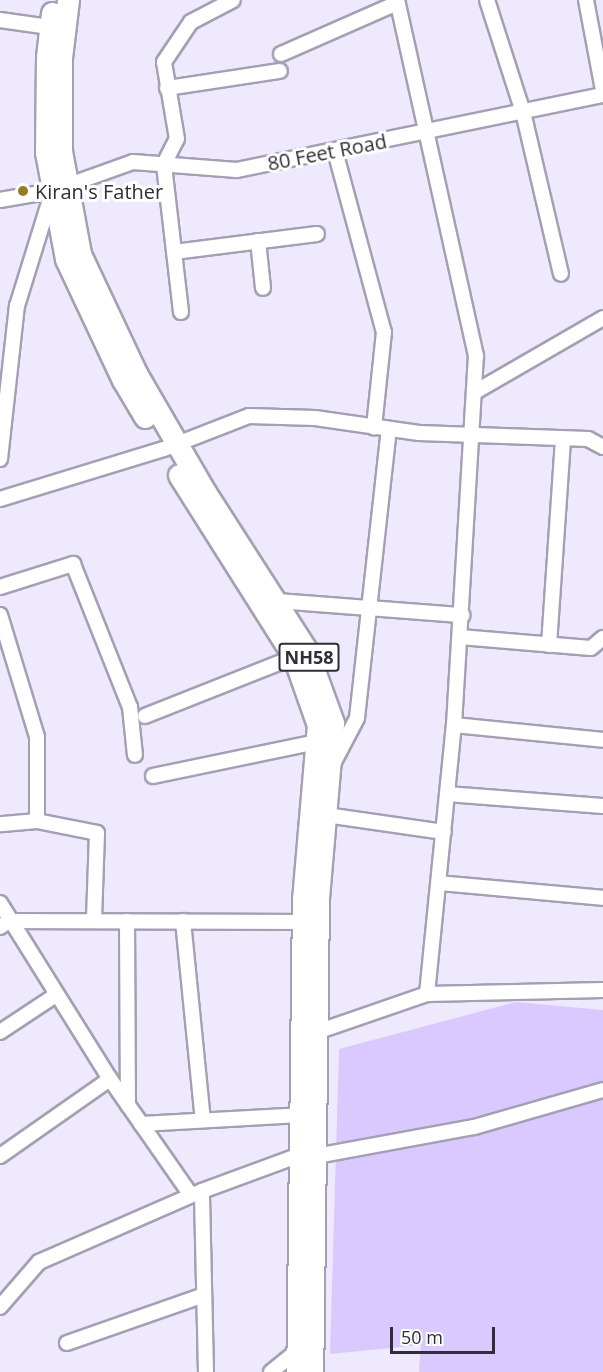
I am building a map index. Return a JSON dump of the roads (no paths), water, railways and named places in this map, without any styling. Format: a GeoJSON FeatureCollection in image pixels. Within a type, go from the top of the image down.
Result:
{"type":"FeatureCollection","features":[{"type":"Feature","properties":{"kind":"highway","name":"NH58"},"geometry":{"type":"LineString","coordinates":[[53,0],[46,152],[80,254],[170,446],[294,657],[318,725],[303,922],[310,1034],[300,1114],[308,1155],[312,1372]]}},
{"type":"Feature","properties":{"kind":"highway","name":"NH58"},"geometry":{"type":"LineString","coordinates":[[59,189],[61,105],[68,0]]}},
{"type":"Feature","properties":{"kind":"highway","name":"NH58"},"geometry":{"type":"LineString","coordinates":[[170,446],[279,601],[307,651],[333,723],[318,899],[310,1034],[308,1155],[297,1372]]}},
{"type":"Feature","properties":{"kind":"street"},"geometry":{"type":"LineString","coordinates":[[181,312],[164,164],[177,139],[164,62],[190,21],[233,0]]}},
{"type":"Feature","properties":{"kind":"street"},"geometry":{"type":"LineString","coordinates":[[487,0],[523,112],[561,273]]}},
{"type":"Feature","properties":{"kind":"street"},"geometry":{"type":"LineString","coordinates":[[586,0],[603,90]]}},
{"type":"Feature","properties":{"kind":"street"},"geometry":{"type":"LineString","coordinates":[[281,54],[397,1],[476,356],[474,434],[454,725],[427,994]]}},
{"type":"Feature","properties":{"kind":"street"},"geometry":{"type":"LineString","coordinates":[[0,20],[50,27]]}},
{"type":"Feature","properties":{"kind":"street"},"geometry":{"type":"LineString","coordinates":[[167,88],[280,71]]}},
{"type":"Feature","properties":{"kind":"street","name":"80 Feet Road"},"geometry":{"type":"LineString","coordinates":[[0,200],[59,189],[133,162],[237,170],[603,95]]}},
{"type":"Feature","properties":{"kind":"street"},"geometry":{"type":"LineString","coordinates":[[335,151],[384,332],[374,427]]}},
{"type":"Feature","properties":{"kind":"street"},"geometry":{"type":"LineString","coordinates":[[0,459],[17,306],[59,189]]}},
{"type":"Feature","properties":{"kind":"street"},"geometry":{"type":"LineString","coordinates":[[174,252],[317,234]]}},
{"type":"Feature","properties":{"kind":"street"},"geometry":{"type":"LineString","coordinates":[[258,242],[263,288]]}},
{"type":"Feature","properties":{"kind":"street"},"geometry":{"type":"LineString","coordinates":[[475,393],[603,318]]}},
{"type":"Feature","properties":{"kind":"street"},"geometry":{"type":"LineString","coordinates":[[0,499],[170,446],[249,416],[315,418],[389,429],[588,439],[603,447]]}},
{"type":"Feature","properties":{"kind":"street"},"geometry":{"type":"LineString","coordinates":[[330,769],[357,718],[389,429]]}},
{"type":"Feature","properties":{"kind":"street"},"geometry":{"type":"LineString","coordinates":[[549,645],[563,438]]}},
{"type":"Feature","properties":{"kind":"street"},"geometry":{"type":"LineString","coordinates":[[0,587],[73,564],[130,707],[135,755]]}},
{"type":"Feature","properties":{"kind":"street"},"geometry":{"type":"LineString","coordinates":[[279,601],[462,615]]}},
{"type":"Feature","properties":{"kind":"street"},"geometry":{"type":"LineString","coordinates":[[0,615],[37,737],[37,821]]}},
{"type":"Feature","properties":{"kind":"street"},"geometry":{"type":"LineString","coordinates":[[460,638],[591,648],[603,638]]}},
{"type":"Feature","properties":{"kind":"street"},"geometry":{"type":"LineString","coordinates":[[145,716],[294,657]]}},
{"type":"Feature","properties":{"kind":"street"},"geometry":{"type":"LineString","coordinates":[[454,725],[603,740]]}},
{"type":"Feature","properties":{"kind":"street"},"geometry":{"type":"LineString","coordinates":[[153,776],[317,742]]}},
{"type":"Feature","properties":{"kind":"street"},"geometry":{"type":"LineString","coordinates":[[447,794],[603,806]]}},
{"type":"Feature","properties":{"kind":"street"},"geometry":{"type":"LineString","coordinates":[[326,815],[444,832]]}},
{"type":"Feature","properties":{"kind":"street"},"geometry":{"type":"LineString","coordinates":[[0,824],[37,821],[97,832],[94,921]]}},
{"type":"Feature","properties":{"kind":"street"},"geometry":{"type":"LineString","coordinates":[[439,884],[603,898]]}},
{"type":"Feature","properties":{"kind":"street"},"geometry":{"type":"LineString","coordinates":[[0,903],[5,924],[56,995],[110,1079],[141,1124],[197,1193],[204,1295],[206,1372]]}},
{"type":"Feature","properties":{"kind":"street"},"geometry":{"type":"LineString","coordinates":[[5,924],[94,921],[303,922]]}},
{"type":"Feature","properties":{"kind":"street"},"geometry":{"type":"LineString","coordinates":[[127,921],[128,1105]]}},
{"type":"Feature","properties":{"kind":"street"},"geometry":{"type":"LineString","coordinates":[[183,921],[203,1120]]}},
{"type":"Feature","properties":{"kind":"street"},"geometry":{"type":"LineString","coordinates":[[310,1034],[427,994],[603,990]]}},
{"type":"Feature","properties":{"kind":"street"},"geometry":{"type":"LineString","coordinates":[[0,1032],[56,995]]}},
{"type":"Feature","properties":{"kind":"street"},"geometry":{"type":"LineString","coordinates":[[0,1156],[110,1079]]}},
{"type":"Feature","properties":{"kind":"street"},"geometry":{"type":"LineString","coordinates":[[0,1307],[39,1262],[197,1193],[308,1155],[474,1127],[603,1090]]}},
{"type":"Feature","properties":{"kind":"street"},"geometry":{"type":"LineString","coordinates":[[141,1124],[300,1114]]}},
{"type":"Feature","properties":{"kind":"street"},"geometry":{"type":"LineString","coordinates":[[67,1343],[204,1295]]}},
{"type":"Feature","properties":{"kind":"street"},"geometry":{"type":"LineString","coordinates":[[271,1372],[298,1350]]}},
{"type":"Feature","properties":{"kind":"place","name":"Kiran's Father"},"geometry":{"type":"Point","coordinates":[23,191]}}]}
